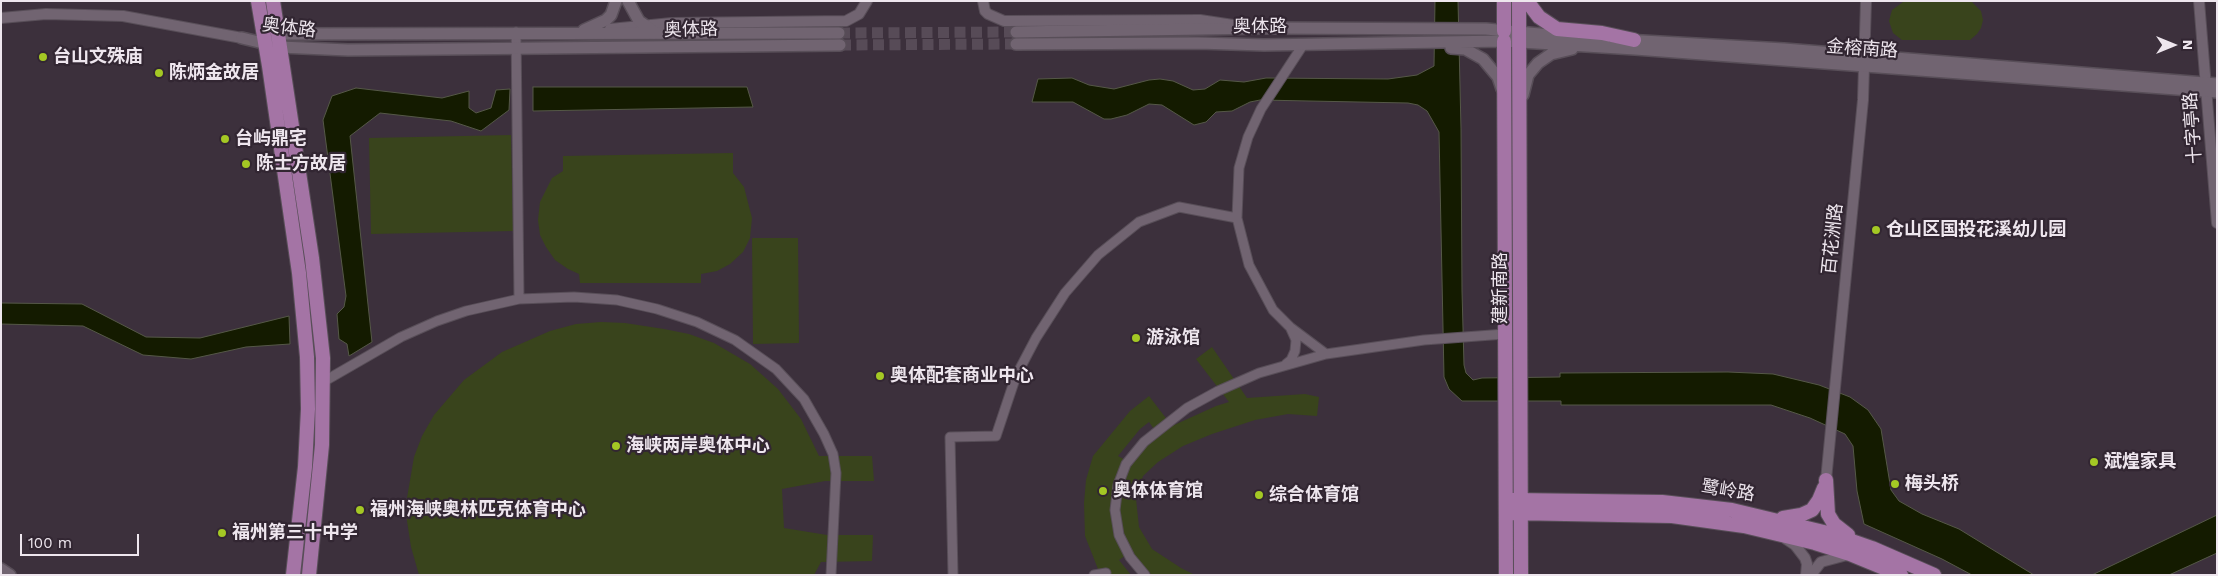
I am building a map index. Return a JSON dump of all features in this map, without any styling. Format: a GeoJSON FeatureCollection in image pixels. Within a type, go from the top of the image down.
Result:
{"type":"FeatureCollection","features":[{"type":"Feature","properties":{"kind":"main road"},"geometry":{"type":"LineString","coordinates":[[258,1],[299,273],[307,357],[306,467],[294,575]]}},
{"type":"Feature","properties":{"kind":"main road"},"geometry":{"type":"LineString","coordinates":[[273,1],[317,298],[323,382],[321,462],[309,575]]}},
{"type":"Feature","properties":{"kind":"main road"},"geometry":{"type":"LineString","coordinates":[[574,33],[594,27],[606,20],[611,15],[616,1]]}},
{"type":"Feature","properties":{"kind":"main road"},"geometry":{"type":"LineString","coordinates":[[628,1],[634,15],[645,26],[656,33]]}},
{"type":"Feature","properties":{"kind":"main road","name":"建新南路"},"geometry":{"type":"LineString","coordinates":[[1504,1],[1506,575]]}},
{"type":"Feature","properties":{"kind":"main road","name":"建新南路"},"geometry":{"type":"LineString","coordinates":[[1519,1],[1521,575]]}},
{"type":"Feature","properties":{"kind":"main road"},"geometry":{"type":"LineString","coordinates":[[1527,1],[1539,18],[1557,29],[1602,33],[1634,40]]}},
{"type":"Feature","properties":{"kind":"main road","name":"奥体路"},"geometry":{"type":"LineString","coordinates":[[1016,32],[1264,28],[1519,37]]}},
{"type":"Feature","properties":{"kind":"main road","name":"奥体路"},"geometry":{"type":"LineString","coordinates":[[279,41],[516,32],[839,33]]}},
{"type":"Feature","properties":{"kind":"main road","name":"奥体路"},"geometry":{"type":"LineString","coordinates":[[1016,44],[1389,44],[1504,36]]}},
{"type":"Feature","properties":{"kind":"main road","name":"金榕南路"},"geometry":{"type":"LineString","coordinates":[[1519,37],[1634,40],[1866,61],[2212,88]]}},
{"type":"Feature","properties":{"kind":"main road","name":"金榕南路"},"geometry":{"type":"LineString","coordinates":[[1519,37],[1582,46],[1866,61]]}},
{"type":"Feature","properties":{"kind":"main road","name":"奥体路"},"geometry":{"type":"LineString","coordinates":[[242,38],[348,50],[840,45]]}},
{"type":"Feature","properties":{"kind":"main road"},"geometry":{"type":"LineString","coordinates":[[1389,44],[1460,48],[1476,54],[1494,71],[1501,84],[1504,96]]}},
{"type":"Feature","properties":{"kind":"main road"},"geometry":{"type":"LineString","coordinates":[[1519,132],[1523,90],[1532,70],[1550,54],[1582,46]]}},
{"type":"Feature","properties":{"kind":"main road"},"geometry":{"type":"LineString","coordinates":[[1777,519],[1801,515],[1812,510],[1819,500],[1826,480]]}},
{"type":"Feature","properties":{"kind":"main road"},"geometry":{"type":"LineString","coordinates":[[1826,480],[1826,508],[1831,520],[1842,532],[1868,542],[1872,548]]}},
{"type":"Feature","properties":{"kind":"main road","name":"鹭岭路"},"geometry":{"type":"LineString","coordinates":[[1506,506],[1675,503],[1725,508],[1777,519],[1832,534],[1872,548],[1934,575]]}},
{"type":"Feature","properties":{"kind":"main road","name":"鹭岭路"},"geometry":{"type":"LineString","coordinates":[[1521,506],[1672,516],[1744,526],[1799,538],[1850,554],[1901,575]]}},
{"type":"Feature","properties":{"kind":"main road"},"geometry":{"type":"LineString","coordinates":[[1,569],[10,575]]}},
{"type":"Feature","properties":{"kind":"street"},"geometry":{"type":"LineString","coordinates":[[574,33],[672,23],[846,21],[859,14],[867,1]]}},
{"type":"Feature","properties":{"kind":"street"},"geometry":{"type":"LineString","coordinates":[[983,1],[985,11],[988,14],[1004,21],[1200,20],[1264,28]]}},
{"type":"Feature","properties":{"kind":"street","name":"百花洲路"},"geometry":{"type":"LineString","coordinates":[[1826,480],[1866,61],[1866,1]]}},
{"type":"Feature","properties":{"kind":"street","name":"十字亭路"},"geometry":{"type":"LineString","coordinates":[[2199,1],[2212,88],[2217,222]]}},
{"type":"Feature","properties":{"kind":"street"},"geometry":{"type":"LineString","coordinates":[[1,18],[46,14],[123,16],[242,38]]}},
{"type":"Feature","properties":{"kind":"street"},"geometry":{"type":"LineString","coordinates":[[516,32],[519,299]]}},
{"type":"Feature","properties":{"kind":"street"},"geometry":{"type":"LineString","coordinates":[[1302,45],[1262,109],[1248,137],[1239,168],[1237,218],[1244,252],[1254,277],[1272,310],[1290,327],[1326,354]]}},
{"type":"Feature","properties":{"kind":"street"},"geometry":{"type":"LineString","coordinates":[[952,575],[950,437],[996,436],[1016,376],[1036,338],[1065,293],[1098,256],[1139,222],[1179,207],[1237,218]]}},
{"type":"Feature","properties":{"kind":"street"},"geometry":{"type":"LineString","coordinates":[[323,382],[402,337],[438,321],[466,311],[519,299],[589,297],[617,300],[657,309],[696,322],[744,346],[776,369],[795,388],[812,410],[832,454],[836,482],[831,575]]}},
{"type":"Feature","properties":{"kind":"street"},"geometry":{"type":"LineString","coordinates":[[1285,364],[1293,356],[1296,345],[1290,327]]}},
{"type":"Feature","properties":{"kind":"street"},"geometry":{"type":"LineString","coordinates":[[1146,575],[1124,547],[1117,523],[1116,499],[1118,486],[1126,464],[1148,438],[1187,408],[1218,390],[1259,373],[1285,364],[1326,354],[1424,340],[1505,334]]}},
{"type":"Feature","properties":{"kind":"street"},"geometry":{"type":"LineString","coordinates":[[1744,526],[1795,544],[1807,564],[1806,575]]}},
{"type":"Feature","properties":{"kind":"street"},"geometry":{"type":"LineString","coordinates":[[1811,575],[1821,562],[1850,554]]}},
{"type":"Feature","properties":{"kind":"street"},"geometry":{"type":"LineString","coordinates":[[1094,575],[1106,573]]}},
{"type":"Feature","properties":{"kind":"green space"},"geometry":{"type":"Polygon","coordinates":[[[1903,2],[1972,2],[1981,11],[1983,20],[1981,28],[1970,40],[1902,40],[1893,33],[1889,21],[1892,10],[1903,2]]]}},
{"type":"Feature","properties":{"kind":"green space"},"geometry":{"type":"Polygon","coordinates":[[[511,135],[513,231],[371,234],[369,138],[511,135]]]}},
{"type":"Feature","properties":{"kind":"green space"},"geometry":{"type":"Polygon","coordinates":[[[733,153],[733,173],[744,187],[752,218],[750,238],[743,252],[730,264],[717,271],[701,274],[701,283],[580,283],[579,274],[555,260],[540,235],[538,220],[540,202],[552,178],[563,171],[563,156],[733,153]]]}},
{"type":"Feature","properties":{"kind":"green space"},"geometry":{"type":"Polygon","coordinates":[[[752,238],[798,238],[799,343],[753,344],[752,238]]]}},
{"type":"Feature","properties":{"kind":"green space","name":"海峡两岸奥体中心"},"geometry":{"type":"Polygon","coordinates":[[[625,323],[664,329],[689,334],[714,343],[750,364],[778,389],[801,419],[819,456],[872,456],[874,481],[825,481],[782,489],[784,528],[827,535],[873,535],[872,561],[821,562],[814,575],[419,575],[411,547],[407,521],[407,498],[414,457],[422,436],[434,415],[464,380],[502,352],[550,331],[576,324],[625,323]]]}},
{"type":"Feature","properties":{"kind":"green space"},"geometry":{"type":"Polygon","coordinates":[[[1212,347],[1247,398],[1305,394],[1319,397],[1317,416],[1288,414],[1255,420],[1183,446],[1158,462],[1143,476],[1136,499],[1139,527],[1152,549],[1195,575],[1152,575],[1139,562],[1132,551],[1119,560],[1131,575],[1103,575],[1098,569],[1085,536],[1084,503],[1086,480],[1093,456],[1130,411],[1149,396],[1172,426],[1229,402],[1196,359],[1212,347]],[[1149,422],[1140,429],[1118,456],[1131,463],[1146,445],[1159,436],[1149,422]]]}},
{"type":"Feature","properties":{"kind":"shaded area"},"geometry":{"type":"Polygon","coordinates":[[[1435,1],[1458,1],[1464,365],[1466,373],[1473,380],[1482,378],[1560,377],[1560,373],[1728,372],[1773,374],[1819,385],[1850,397],[1868,410],[1881,429],[1891,490],[1899,501],[1922,514],[1959,529],[2034,575],[1972,575],[1942,559],[1864,524],[1857,491],[1853,446],[1845,434],[1810,418],[1771,405],[1561,405],[1561,401],[1462,401],[1449,389],[1444,377],[1439,132],[1427,111],[1418,105],[1408,103],[1260,100],[1250,102],[1232,111],[1216,112],[1206,122],[1194,125],[1162,105],[1149,104],[1127,115],[1104,119],[1073,102],[1032,102],[1038,79],[1072,78],[1089,85],[1114,89],[1160,79],[1173,81],[1193,90],[1205,89],[1220,80],[1244,82],[1266,78],[1388,79],[1417,75],[1434,66],[1435,1]]]}},
{"type":"Feature","properties":{"kind":"shaded area"},"geometry":{"type":"Polygon","coordinates":[[[533,87],[747,87],[753,107],[533,111],[533,87]]]}},
{"type":"Feature","properties":{"kind":"shaded area"},"geometry":{"type":"Polygon","coordinates":[[[356,88],[442,98],[469,91],[469,108],[476,113],[491,108],[496,90],[510,89],[509,110],[481,131],[451,121],[380,113],[350,136],[372,342],[349,356],[347,344],[339,339],[337,314],[344,307],[346,296],[323,120],[332,96],[356,88]]]}},
{"type":"Feature","properties":{"kind":"shaded area"},"geometry":{"type":"Polygon","coordinates":[[[1,303],[82,304],[146,337],[200,338],[289,316],[290,344],[246,347],[191,359],[143,355],[83,326],[1,324],[1,303]]]}},
{"type":"Feature","properties":{"kind":"shaded area"},"geometry":{"type":"Polygon","coordinates":[[[2217,515],[2217,553],[2169,575],[2092,575],[2217,515]]]}},
{"type":"Feature","properties":{"kind":"tunnel"},"geometry":{"type":"LineString","coordinates":[[839,33],[1016,32]]}},
{"type":"Feature","properties":{"kind":"tunnel"},"geometry":{"type":"LineString","coordinates":[[840,45],[1016,44]]}},
{"type":"Feature","properties":{"kind":"place","name":"台山文殊庙"},"geometry":{"type":"Point","coordinates":[43,57]}},
{"type":"Feature","properties":{"kind":"place","name":"陈炳金故居"},"geometry":{"type":"Point","coordinates":[159,73]}},
{"type":"Feature","properties":{"kind":"place","name":"台屿鼎宅"},"geometry":{"type":"Point","coordinates":[225,139]}},
{"type":"Feature","properties":{"kind":"place","name":"陈士方故居"},"geometry":{"type":"Point","coordinates":[246,164]}},
{"type":"Feature","properties":{"kind":"place","name":"仓山区国投花溪幼儿园"},"geometry":{"type":"Point","coordinates":[1876,230]}},
{"type":"Feature","properties":{"kind":"place","name":"游泳馆"},"geometry":{"type":"Point","coordinates":[1136,338]}},
{"type":"Feature","properties":{"kind":"place","name":"奥体配套商业中心"},"geometry":{"type":"Point","coordinates":[880,376]}},
{"type":"Feature","properties":{"kind":"place","name":"海峡两岸奥体中心"},"geometry":{"type":"Point","coordinates":[616,446]}},
{"type":"Feature","properties":{"kind":"place","name":"斌煌家具"},"geometry":{"type":"Point","coordinates":[2094,462]}},
{"type":"Feature","properties":{"kind":"place","name":"梅头桥"},"geometry":{"type":"Point","coordinates":[1895,484]}},
{"type":"Feature","properties":{"kind":"place","name":"奥体体育馆"},"geometry":{"type":"Point","coordinates":[1103,491]}},
{"type":"Feature","properties":{"kind":"place","name":"综合体育馆"},"geometry":{"type":"Point","coordinates":[1259,495]}},
{"type":"Feature","properties":{"kind":"place","name":"福州海峡奥林匹克体育中心"},"geometry":{"type":"Point","coordinates":[360,510]}},
{"type":"Feature","properties":{"kind":"place","name":"福州第三十中学"},"geometry":{"type":"Point","coordinates":[222,533]}}]}
